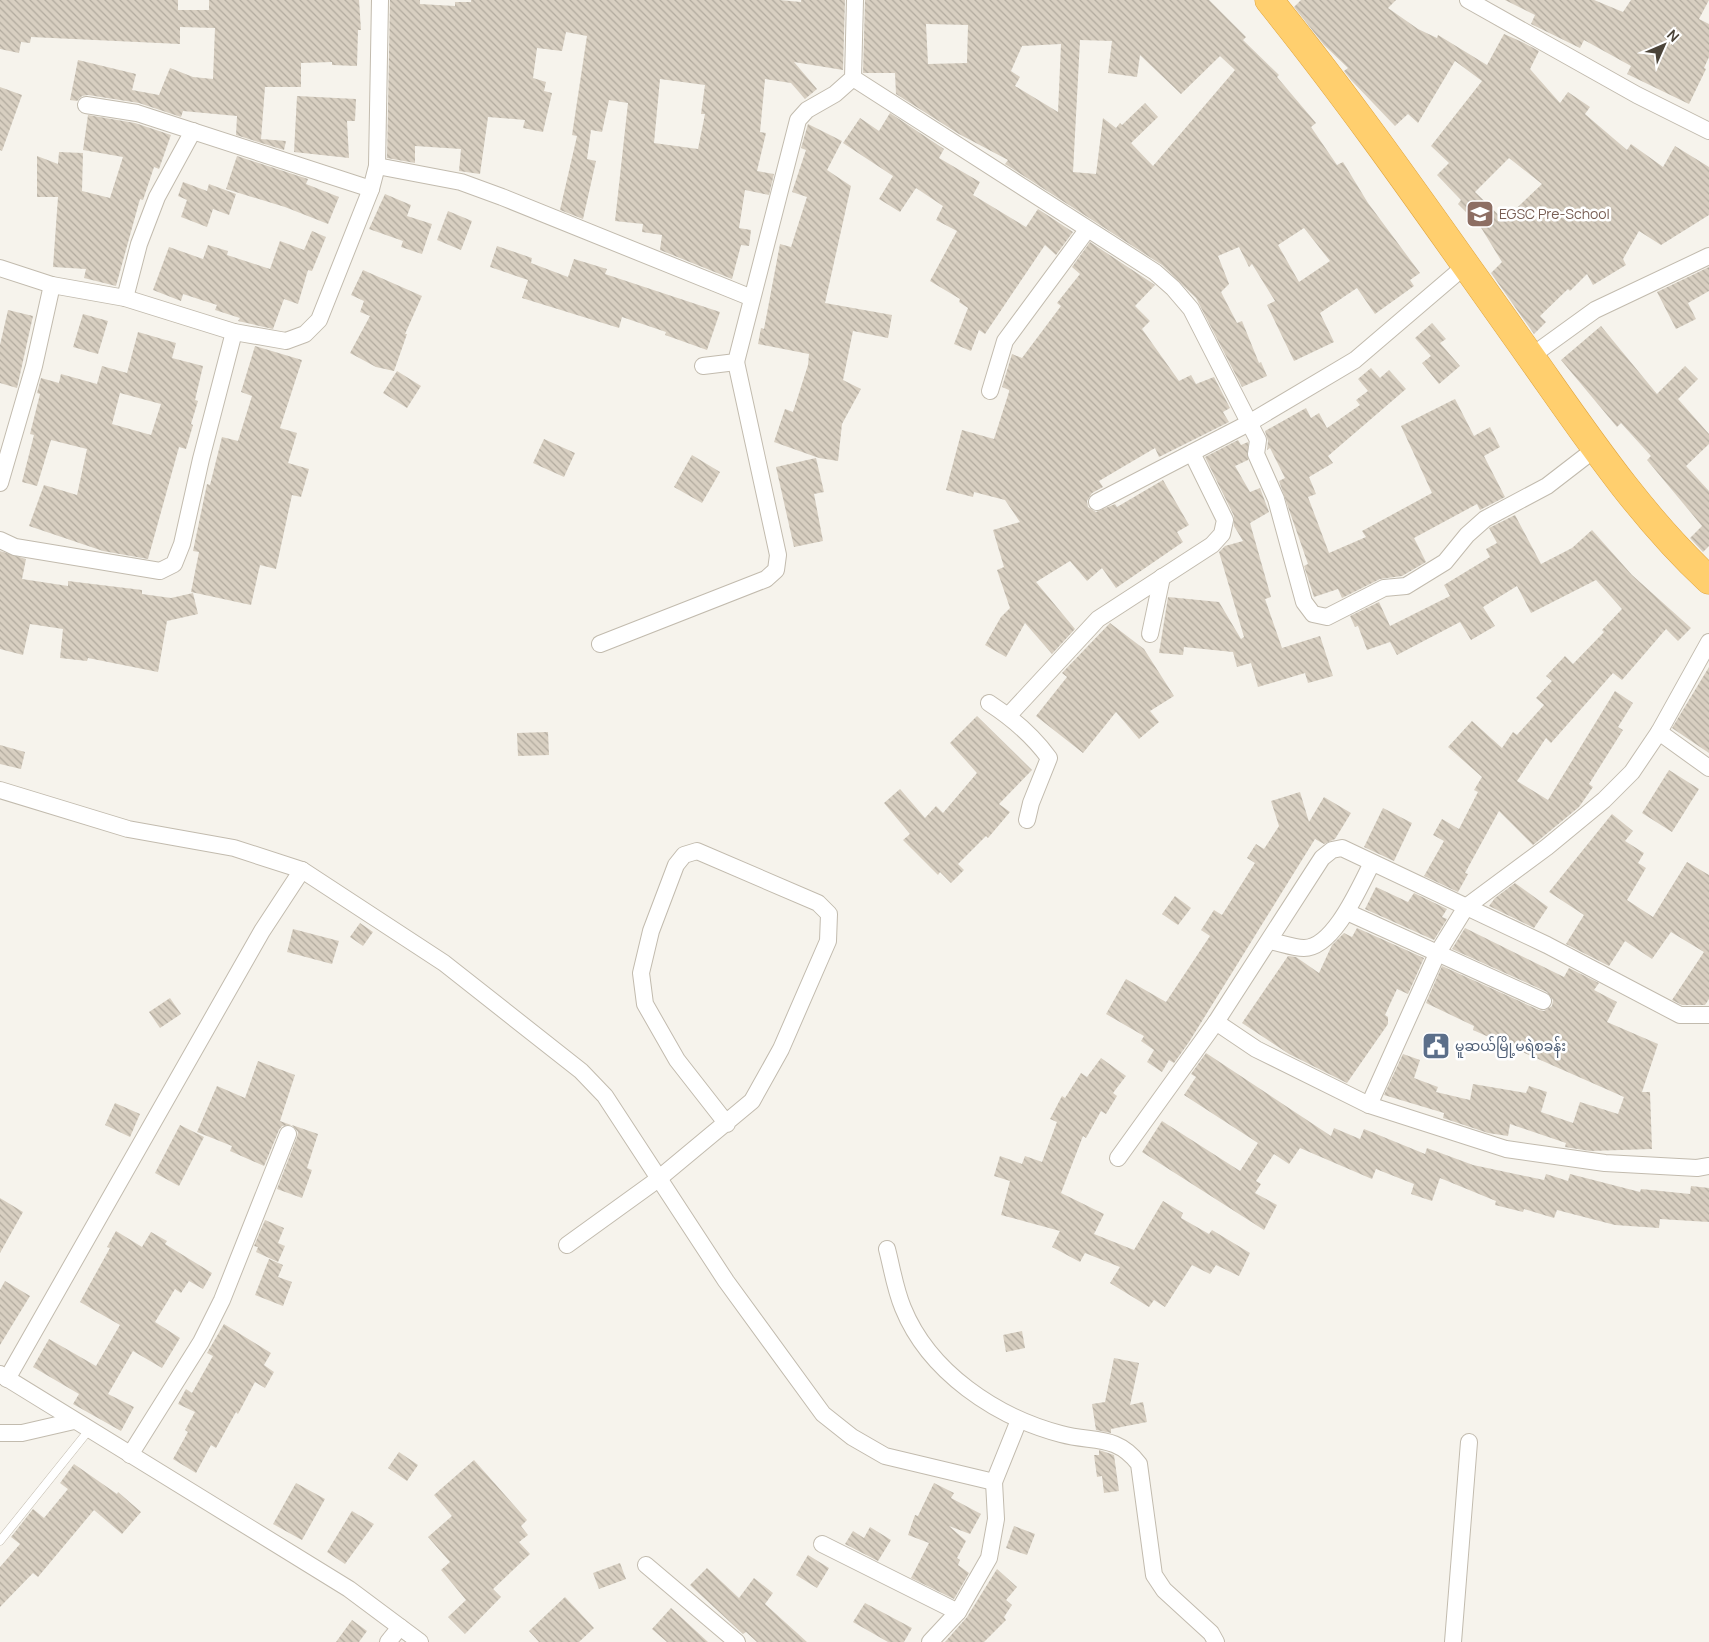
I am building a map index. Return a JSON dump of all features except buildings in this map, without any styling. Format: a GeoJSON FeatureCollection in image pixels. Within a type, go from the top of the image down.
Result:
{"type":"FeatureCollection","features":[{"type":"Feature","properties":{"kind":"highway"},"geometry":{"type":"LineString","coordinates":[[1269,0],[1332,78],[1595,449],[1674,547],[1709,580]]}},
{"type":"Feature","properties":{"kind":"street"},"geometry":{"type":"LineString","coordinates":[[0,268],[52,285],[125,298],[234,332],[286,341],[305,334],[318,320],[371,189],[377,166],[380,0]]}},
{"type":"Feature","properties":{"kind":"street"},"geometry":{"type":"LineString","coordinates":[[600,644],[766,579],[776,570],[778,555],[736,362],[798,120],[807,110],[836,94],[853,78],[855,0]]}},
{"type":"Feature","properties":{"kind":"street"},"geometry":{"type":"LineString","coordinates":[[1479,2],[1637,95],[1709,131]]}},
{"type":"Feature","properties":{"kind":"street"},"geometry":{"type":"LineString","coordinates":[[853,78],[1155,272],[1173,288],[1191,309],[1258,440],[1256,454],[1276,499],[1304,602],[1313,614],[1327,617],[1384,588],[1406,586],[1446,562],[1467,535],[1485,519],[1547,486],[1595,449]]}},
{"type":"Feature","properties":{"kind":"street"},"geometry":{"type":"LineString","coordinates":[[86,105],[138,113],[371,189]]}},
{"type":"Feature","properties":{"kind":"street"},"geometry":{"type":"LineString","coordinates":[[125,298],[139,244],[157,197],[193,131]]}},
{"type":"Feature","properties":{"kind":"street"},"geometry":{"type":"LineString","coordinates":[[377,166],[461,182],[752,298]]}},
{"type":"Feature","properties":{"kind":"street"},"geometry":{"type":"LineString","coordinates":[[990,391],[1005,341],[1087,230]]}},
{"type":"Feature","properties":{"kind":"street"},"geometry":{"type":"LineString","coordinates":[[1530,357],[1595,310],[1709,256]]}},
{"type":"Feature","properties":{"kind":"street"},"geometry":{"type":"LineString","coordinates":[[1097,502],[1250,423],[1356,360],[1465,266]]}},
{"type":"Feature","properties":{"kind":"street"},"geometry":{"type":"LineString","coordinates":[[0,483],[34,366],[52,285]]}},
{"type":"Feature","properties":{"kind":"street"},"geometry":{"type":"LineString","coordinates":[[0,540],[15,547],[160,571],[174,564],[182,544],[201,460],[234,332]]}},
{"type":"Feature","properties":{"kind":"street"},"geometry":{"type":"LineString","coordinates":[[702,366],[736,362]]}},
{"type":"Feature","properties":{"kind":"street"},"geometry":{"type":"LineString","coordinates":[[1008,716],[1098,619],[1212,545],[1222,534],[1225,520],[1192,453]]}},
{"type":"Feature","properties":{"kind":"street"},"geometry":{"type":"LineString","coordinates":[[1150,634],[1162,577]]}},
{"type":"Feature","properties":{"kind":"street"},"geometry":{"type":"LineString","coordinates":[[1369,1105],[1437,954],[1466,907],[1547,847],[1604,800],[1632,772],[1659,732],[1709,642]]}},
{"type":"Feature","properties":{"kind":"street"},"geometry":{"type":"LineString","coordinates":[[989,703],[1008,716],[1041,746],[1050,758],[1031,803],[1027,820]]}},
{"type":"Feature","properties":{"kind":"street"},"geometry":{"type":"LineString","coordinates":[[1659,732],[1709,768]]}},
{"type":"Feature","properties":{"kind":"street"},"geometry":{"type":"LineString","coordinates":[[0,790],[128,829],[234,848],[302,870],[444,963],[581,1071],[605,1096],[657,1180],[726,1281],[823,1414],[852,1437],[885,1456],[994,1482]]}},
{"type":"Feature","properties":{"kind":"street"},"geometry":{"type":"LineString","coordinates":[[1118,1158],[1216,1022],[1322,858],[1332,850],[1342,848],[1547,945],[1680,1015],[1709,1015]]}},
{"type":"Feature","properties":{"kind":"street"},"geometry":{"type":"LineString","coordinates":[[567,1245],[657,1180],[727,1124],[752,1101],[781,1049],[828,941],[829,914],[818,903],[697,850],[684,855],[676,865],[651,931],[641,973],[645,1004],[677,1060],[727,1124]]}},
{"type":"Feature","properties":{"kind":"street"},"geometry":{"type":"LineString","coordinates":[[1270,941],[1306,948],[1323,942],[1347,912],[1372,863]]}},
{"type":"Feature","properties":{"kind":"street"},"geometry":{"type":"LineString","coordinates":[[302,870],[252,948],[3,1376],[349,1589],[420,1642]]}},
{"type":"Feature","properties":{"kind":"street"},"geometry":{"type":"LineString","coordinates":[[1347,912],[1543,1001]]}},
{"type":"Feature","properties":{"kind":"street"},"geometry":{"type":"LineString","coordinates":[[1216,1022],[1256,1049],[1369,1105],[1506,1149],[1605,1163],[1697,1168],[1709,1166]]}},
{"type":"Feature","properties":{"kind":"street"},"geometry":{"type":"LineString","coordinates":[[130,1455],[201,1342],[222,1300],[288,1134]]}},
{"type":"Feature","properties":{"kind":"street"},"geometry":{"type":"LineString","coordinates":[[887,1249],[902,1307],[927,1352],[960,1384],[1019,1420],[1062,1434],[1116,1442],[1130,1452],[1139,1464],[1154,1575],[1164,1590],[1211,1633],[1216,1642]]}},
{"type":"Feature","properties":{"kind":"street"},"geometry":{"type":"LineString","coordinates":[[930,1642],[958,1612],[989,1558],[996,1519],[994,1482],[1019,1420]]}},
{"type":"Feature","properties":{"kind":"street"},"geometry":{"type":"LineString","coordinates":[[0,1433],[22,1433],[74,1421]]}},
{"type":"Feature","properties":{"kind":"street"},"geometry":{"type":"LineString","coordinates":[[1453,1642],[1469,1442]]}},
{"type":"Feature","properties":{"kind":"street"},"geometry":{"type":"LineString","coordinates":[[822,1544],[958,1612]]}},
{"type":"Feature","properties":{"kind":"street"},"geometry":{"type":"LineString","coordinates":[[646,1565],[737,1642]]}},
{"type":"Feature","properties":{"kind":"street"},"geometry":{"type":"LineString","coordinates":[[388,1642],[400,1627]]}},
{"type":"Feature","properties":{"kind":"lane"},"geometry":{"type":"LineString","coordinates":[[0,1541],[89,1430]]}},
{"type":"Feature","properties":{"kind":"place","name":"EGSC Pre-School"},"geometry":{"type":"Point","coordinates":[1480,214]}},
{"type":"Feature","properties":{"kind":"place","name":"မူဆယ်မြို့မရဲစခန်း"},"geometry":{"type":"Point","coordinates":[1436,1046]}}]}
